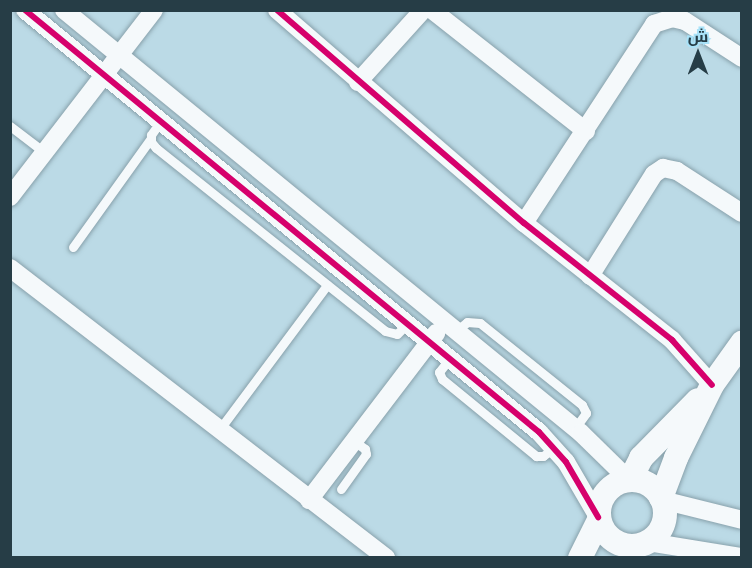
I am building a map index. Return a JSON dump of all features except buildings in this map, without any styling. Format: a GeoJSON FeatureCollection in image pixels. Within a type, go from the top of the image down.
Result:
{"type":"FeatureCollection","features":[{"type":"Feature","properties":{"kind":"main road"},"geometry":{"type":"LineString","coordinates":[[662,499],[648,484],[630,480],[610,488],[599,506],[599,518],[608,537],[616,542],[640,548],[656,536],[664,519],[662,499],[676,458],[712,385],[741,343]]}},
{"type":"Feature","properties":{"kind":"main road"},"geometry":{"type":"LineString","coordinates":[[630,480],[641,458],[712,385]]}},
{"type":"Feature","properties":{"kind":"main road"},"geometry":{"type":"LineString","coordinates":[[580,558],[599,518]]}},
{"type":"Feature","properties":{"kind":"street"},"geometry":{"type":"LineString","coordinates":[[25,10],[430,341],[555,447],[599,518]]}},
{"type":"Feature","properties":{"kind":"street"},"geometry":{"type":"LineString","coordinates":[[64,10],[575,428],[630,480]]}},
{"type":"Feature","properties":{"kind":"street"},"geometry":{"type":"LineString","coordinates":[[10,197],[154,10]]}},
{"type":"Feature","properties":{"kind":"street"},"geometry":{"type":"LineString","coordinates":[[277,10],[524,223],[672,340],[712,385]]}},
{"type":"Feature","properties":{"kind":"street"},"geometry":{"type":"LineString","coordinates":[[358,82],[423,10]]}},
{"type":"Feature","properties":{"kind":"street"},"geometry":{"type":"LineString","coordinates":[[432,10],[586,131]]}},
{"type":"Feature","properties":{"kind":"street"},"geometry":{"type":"LineString","coordinates":[[524,223],[586,131],[646,33],[660,20],[672,18],[685,21],[741,58]]}},
{"type":"Feature","properties":{"kind":"street"},"geometry":{"type":"LineString","coordinates":[[590,276],[654,174],[663,168],[677,171],[741,213]]}},
{"type":"Feature","properties":{"kind":"street"},"geometry":{"type":"LineString","coordinates":[[10,268],[386,558]]}},
{"type":"Feature","properties":{"kind":"street"},"geometry":{"type":"LineString","coordinates":[[309,500],[430,341],[450,326]]}},
{"type":"Feature","properties":{"kind":"street"},"geometry":{"type":"LineString","coordinates":[[662,499],[741,520]]}},
{"type":"Feature","properties":{"kind":"street"},"geometry":{"type":"LineString","coordinates":[[640,548],[741,557]]}},
{"type":"Feature","properties":{"kind":"lane"},"geometry":{"type":"LineString","coordinates":[[74,247],[160,122]]}},
{"type":"Feature","properties":{"kind":"lane"},"geometry":{"type":"LineString","coordinates":[[10,126],[44,152]]}},
{"type":"Feature","properties":{"kind":"lane"},"geometry":{"type":"LineString","coordinates":[[151,138],[156,148],[388,333],[401,332],[408,323]]}},
{"type":"Feature","properties":{"kind":"lane"},"geometry":{"type":"LineString","coordinates":[[219,430],[327,285]]}},
{"type":"Feature","properties":{"kind":"lane"},"geometry":{"type":"LineString","coordinates":[[341,489],[366,454],[365,449],[354,441]]}},
{"type":"Feature","properties":{"kind":"cycle path"},"geometry":{"type":"LineString","coordinates":[[25,10],[539,432],[566,462],[598,517]]}},
{"type":"Feature","properties":{"kind":"cycle path"},"geometry":{"type":"LineString","coordinates":[[277,10],[524,223],[672,340],[712,385]]}}]}
